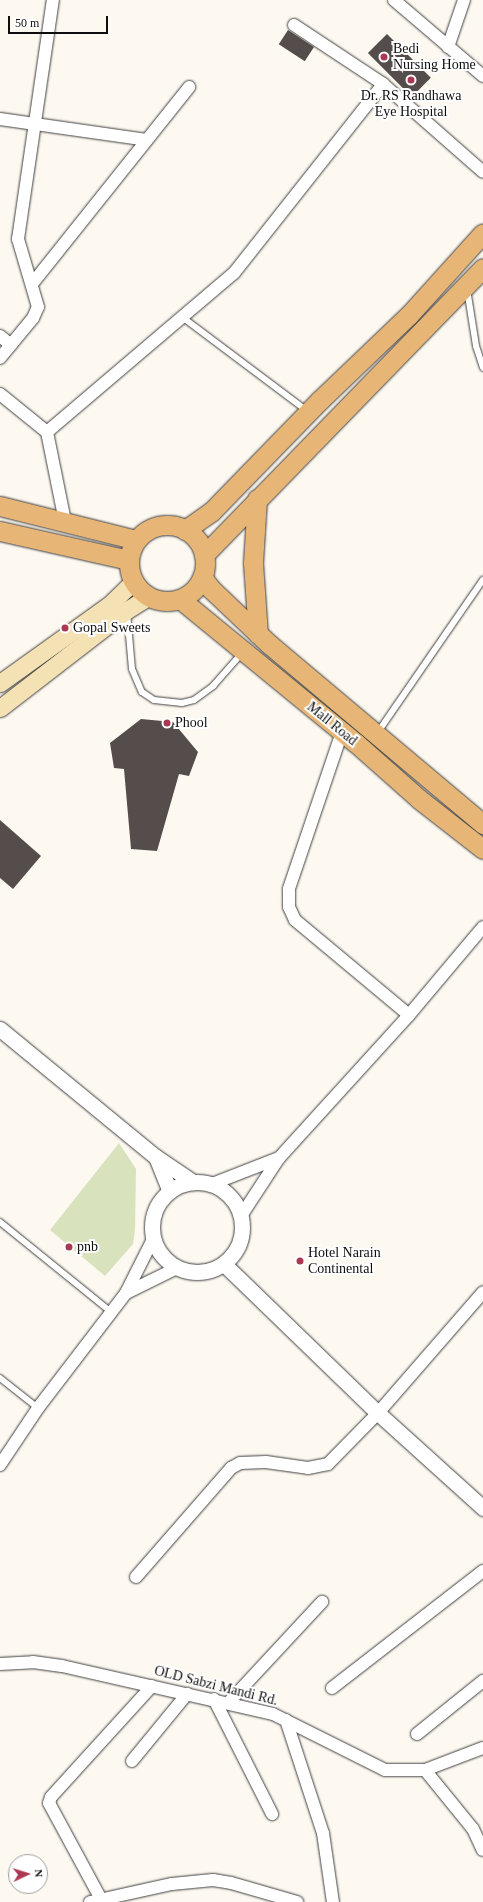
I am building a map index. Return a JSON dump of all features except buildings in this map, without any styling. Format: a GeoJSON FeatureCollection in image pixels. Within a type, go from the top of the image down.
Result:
{"type":"FeatureCollection","features":[{"type":"Feature","properties":{"kind":"main road"},"geometry":{"type":"LineString","coordinates":[[185,530],[211,512],[308,412],[409,315],[483,233]]}},
{"type":"Feature","properties":{"kind":"main road"},"geometry":{"type":"LineString","coordinates":[[204,555],[483,268]]}},
{"type":"Feature","properties":{"kind":"main road"},"geometry":{"type":"LineString","coordinates":[[257,499],[253,563],[258,634]]}},
{"type":"Feature","properties":{"kind":"main road"},"geometry":{"type":"LineString","coordinates":[[0,506],[65,521],[136,540]]}},
{"type":"Feature","properties":{"kind":"main road"},"geometry":{"type":"LineString","coordinates":[[175,526],[185,530],[200,545],[204,555],[202,577],[190,594],[180,599],[159,601],[148,597],[133,582],[129,560],[136,540],[153,527],[175,526]]}},
{"type":"Feature","properties":{"kind":"main road"},"geometry":{"type":"LineString","coordinates":[[0,531],[129,560]]}},
{"type":"Feature","properties":{"kind":"main road","name":"Mall Road"},"geometry":{"type":"LineString","coordinates":[[202,577],[258,634],[483,824]]}},
{"type":"Feature","properties":{"kind":"main road"},"geometry":{"type":"LineString","coordinates":[[0,683],[109,605],[133,582]]}},
{"type":"Feature","properties":{"kind":"main road"},"geometry":{"type":"LineString","coordinates":[[0,708],[127,610],[148,597]]}},
{"type":"Feature","properties":{"kind":"main road","name":"Mall Road"},"geometry":{"type":"LineString","coordinates":[[180,599],[342,732],[419,799],[483,849]]}},
{"type":"Feature","properties":{"kind":"street"},"geometry":{"type":"LineString","coordinates":[[0,358],[37,312],[37,300],[18,239],[53,0]]}},
{"type":"Feature","properties":{"kind":"street"},"geometry":{"type":"LineString","coordinates":[[394,0],[483,76]]}},
{"type":"Feature","properties":{"kind":"street"},"geometry":{"type":"LineString","coordinates":[[448,46],[464,0]]}},
{"type":"Feature","properties":{"kind":"street"},"geometry":{"type":"LineString","coordinates":[[294,25],[383,84],[483,172]]}},
{"type":"Feature","properties":{"kind":"street"},"geometry":{"type":"LineString","coordinates":[[48,432],[234,273],[383,84]]}},
{"type":"Feature","properties":{"kind":"street"},"geometry":{"type":"LineString","coordinates":[[32,284],[189,87]]}},
{"type":"Feature","properties":{"kind":"street"},"geometry":{"type":"LineString","coordinates":[[0,120],[147,140]]}},
{"type":"Feature","properties":{"kind":"street"},"geometry":{"type":"LineString","coordinates":[[0,336],[11,345]]}},
{"type":"Feature","properties":{"kind":"street"},"geometry":{"type":"LineString","coordinates":[[0,394],[48,432],[65,521]]}},
{"type":"Feature","properties":{"kind":"street"},"geometry":{"type":"LineString","coordinates":[[342,732],[289,889],[289,907],[295,920],[409,1015]]}},
{"type":"Feature","properties":{"kind":"street"},"geometry":{"type":"LineString","coordinates":[[241,1216],[279,1158],[409,1015],[483,927]]}},
{"type":"Feature","properties":{"kind":"street"},"geometry":{"type":"LineString","coordinates":[[0,1029],[156,1157],[192,1182]]}},
{"type":"Feature","properties":{"kind":"street"},"geometry":{"type":"LineString","coordinates":[[156,1157],[169,1190]]}},
{"type":"Feature","properties":{"kind":"street"},"geometry":{"type":"LineString","coordinates":[[212,1184],[279,1158]]}},
{"type":"Feature","properties":{"kind":"street"},"geometry":{"type":"LineString","coordinates":[[192,1182],[212,1184],[225,1192],[235,1202],[241,1216],[241,1236],[235,1251],[224,1264],[210,1271],[192,1272],[177,1268],[166,1260],[153,1239],[151,1224],[156,1206],[169,1190],[192,1182]]}},
{"type":"Feature","properties":{"kind":"street"},"geometry":{"type":"LineString","coordinates":[[2,1460],[38,1408],[126,1293],[153,1239]]}},
{"type":"Feature","properties":{"kind":"street"},"geometry":{"type":"LineString","coordinates":[[224,1264],[378,1413],[483,1508]]}},
{"type":"Feature","properties":{"kind":"street"},"geometry":{"type":"LineString","coordinates":[[126,1293],[177,1268]]}},
{"type":"Feature","properties":{"kind":"street"},"geometry":{"type":"LineString","coordinates":[[136,1577],[231,1468],[249,1462],[320,1468],[328,1464],[378,1413],[483,1292]]}},
{"type":"Feature","properties":{"kind":"street"},"geometry":{"type":"LineString","coordinates":[[332,1688],[483,1571]]}},
{"type":"Feature","properties":{"kind":"street"},"geometry":{"type":"LineString","coordinates":[[229,1702],[322,1602]]}},
{"type":"Feature","properties":{"kind":"street","name":"OLD Sabzi Mandi Rd."},"geometry":{"type":"LineString","coordinates":[[0,1664],[33,1662],[62,1666],[229,1702],[273,1714],[385,1770],[425,1770],[483,1748]]}},
{"type":"Feature","properties":{"kind":"street"},"geometry":{"type":"LineString","coordinates":[[417,1734],[483,1681]]}},
{"type":"Feature","properties":{"kind":"street"},"geometry":{"type":"LineString","coordinates":[[152,1686],[51,1797],[49,1803],[96,1901],[172,1884],[213,1880],[231,1883],[297,1902]]}},
{"type":"Feature","properties":{"kind":"street"},"geometry":{"type":"LineString","coordinates":[[132,1761],[187,1694]]}},
{"type":"Feature","properties":{"kind":"street"},"geometry":{"type":"LineString","coordinates":[[214,1699],[272,1814]]}},
{"type":"Feature","properties":{"kind":"street"},"geometry":{"type":"LineString","coordinates":[[286,1720],[323,1833],[333,1902]]}},
{"type":"Feature","properties":{"kind":"street"},"geometry":{"type":"LineString","coordinates":[[425,1770],[473,1829],[483,1850]]}},
{"type":"Feature","properties":{"kind":"lane"},"geometry":{"type":"LineString","coordinates":[[466,286],[476,346],[483,368]]}},
{"type":"Feature","properties":{"kind":"lane"},"geometry":{"type":"LineString","coordinates":[[182,317],[308,412]]}},
{"type":"Feature","properties":{"kind":"lane"},"geometry":{"type":"LineString","coordinates":[[376,735],[483,580]]}},
{"type":"Feature","properties":{"kind":"lane"},"geometry":{"type":"LineString","coordinates":[[127,610],[132,669],[142,692],[154,700],[182,702],[194,700],[213,686],[244,650]]}},
{"type":"Feature","properties":{"kind":"lane"},"geometry":{"type":"LineString","coordinates":[[0,1222],[112,1312]]}},
{"type":"Feature","properties":{"kind":"lane"},"geometry":{"type":"LineString","coordinates":[[0,1378],[38,1408]]}},
{"type":"Feature","properties":{"kind":"green space"},"geometry":{"type":"Polygon","coordinates":[[[119,1143],[136,1169],[135,1230],[133,1244],[105,1276],[50,1230],[119,1143]]]}},
{"type":"Feature","properties":{"kind":"place","name":"Bedi Nursing Home"},"geometry":{"type":"Point","coordinates":[384,57]}},
{"type":"Feature","properties":{"kind":"place","name":"Dr. RS Randhawa Eye Hospital"},"geometry":{"type":"Point","coordinates":[411,80]}},
{"type":"Feature","properties":{"kind":"place","name":"Gopal Sweets"},"geometry":{"type":"Point","coordinates":[65,628]}},
{"type":"Feature","properties":{"kind":"place","name":"Phool"},"geometry":{"type":"Point","coordinates":[167,723]}},
{"type":"Feature","properties":{"kind":"place","name":"pnb"},"geometry":{"type":"Point","coordinates":[69,1247]}},
{"type":"Feature","properties":{"kind":"place","name":"Hotel Narain Continental"},"geometry":{"type":"Point","coordinates":[300,1261]}}]}
